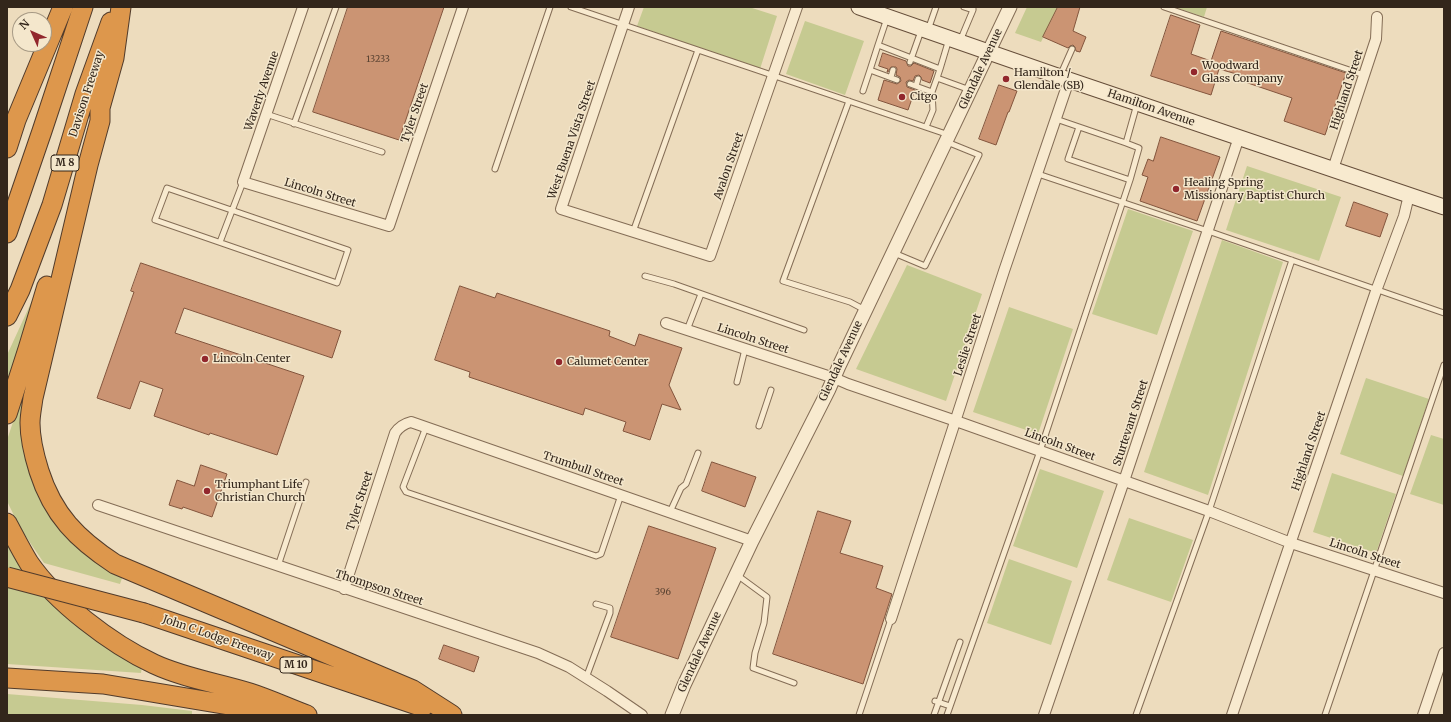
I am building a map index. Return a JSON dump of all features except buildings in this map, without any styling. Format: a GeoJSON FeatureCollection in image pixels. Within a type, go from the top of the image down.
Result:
{"type":"FeatureCollection","features":[{"type":"Feature","properties":{"kind":"highway"},"geometry":{"type":"LineString","coordinates":[[7,148],[16,120],[63,7]]}},
{"type":"Feature","properties":{"kind":"highway"},"geometry":{"type":"LineString","coordinates":[[7,233],[82,7]]}},
{"type":"Feature","properties":{"kind":"highway","name":"Davison Freeway"},"geometry":{"type":"LineString","coordinates":[[7,316],[20,290],[52,205],[85,94],[117,7]]}},
{"type":"Feature","properties":{"kind":"highway"},"geometry":{"type":"LineString","coordinates":[[121,7],[114,58],[100,108],[100,121],[38,374],[30,421],[30,438],[45,490],[64,521],[79,537],[94,550],[115,564],[413,690],[452,715]]}},
{"type":"Feature","properties":{"kind":"highway"},"geometry":{"type":"LineString","coordinates":[[7,414],[51,272],[93,118],[100,108]]}},
{"type":"Feature","properties":{"kind":"highway"},"geometry":{"type":"LineString","coordinates":[[7,523],[29,563],[53,591],[74,611],[101,633],[118,644],[154,664],[173,671],[252,693],[307,715]]}},
{"type":"Feature","properties":{"kind":"highway","name":"John C Lodge Freeway"},"geometry":{"type":"LineString","coordinates":[[7,577],[144,613],[449,715]]}},
{"type":"Feature","properties":{"kind":"highway"},"geometry":{"type":"LineString","coordinates":[[7,678],[103,684],[291,715]]}},
{"type":"Feature","properties":{"kind":"main road","name":"Hamilton Avenue"},"geometry":{"type":"LineString","coordinates":[[859,7],[1444,207]]}},
{"type":"Feature","properties":{"kind":"street","name":"Waverly Avenue"},"geometry":{"type":"LineString","coordinates":[[243,182],[303,7]]}},
{"type":"Feature","properties":{"kind":"street","name":"Tyler Street"},"geometry":{"type":"LineString","coordinates":[[389,226],[463,7]]}},
{"type":"Feature","properties":{"kind":"street","name":"West Buena Vista Street"},"geometry":{"type":"LineString","coordinates":[[629,7],[561,209],[633,232]]}},
{"type":"Feature","properties":{"kind":"street","name":"Avalon Street"},"geometry":{"type":"LineString","coordinates":[[633,232],[710,256],[797,7]]}},
{"type":"Feature","properties":{"kind":"street","name":"Glendale Avenue"},"geometry":{"type":"LineString","coordinates":[[672,715],[684,685],[752,541],[834,378],[1010,7]]}},
{"type":"Feature","properties":{"kind":"street","name":"Highland Street"},"geometry":{"type":"LineString","coordinates":[[1333,169],[1376,39],[1377,17]]}},
{"type":"Feature","properties":{"kind":"street","name":"Leslie Street"},"geometry":{"type":"LineString","coordinates":[[890,619],[1056,119],[1064,78]]}},
{"type":"Feature","properties":{"kind":"street","name":"Sturtevant Street"},"geometry":{"type":"LineString","coordinates":[[1044,715],[1239,137]]}},
{"type":"Feature","properties":{"kind":"street","name":"Lincoln Street"},"geometry":{"type":"LineString","coordinates":[[243,182],[389,226]]}},
{"type":"Feature","properties":{"kind":"street","name":"Highland Street"},"geometry":{"type":"LineString","coordinates":[[1232,715],[1376,291],[1404,216],[1409,195]]}},
{"type":"Feature","properties":{"kind":"street","name":"Lincoln Street"},"geometry":{"type":"LineString","coordinates":[[666,324],[834,378],[1209,511],[1291,543],[1444,594]]}},
{"type":"Feature","properties":{"kind":"street","name":"Trumbull Street"},"geometry":{"type":"LineString","coordinates":[[405,423],[411,422],[426,426],[752,541]]}},
{"type":"Feature","properties":{"kind":"street","name":"Tyler Street"},"geometry":{"type":"LineString","coordinates":[[344,589],[395,433],[405,423]]}},
{"type":"Feature","properties":{"kind":"street","name":"Thompson Street"},"geometry":{"type":"LineString","coordinates":[[98,505],[538,653],[586,678],[642,715]]}},
{"type":"Feature","properties":{"kind":"street"},"geometry":{"type":"LineString","coordinates":[[1423,715],[1444,653]]}},
{"type":"Feature","properties":{"kind":"lane"},"geometry":{"type":"LineString","coordinates":[[294,124],[336,7]]}},
{"type":"Feature","properties":{"kind":"lane"},"geometry":{"type":"LineString","coordinates":[[495,169],[550,7]]}},
{"type":"Feature","properties":{"kind":"lane"},"geometry":{"type":"LineString","coordinates":[[571,7],[926,127],[979,155],[925,266],[893,252]]}},
{"type":"Feature","properties":{"kind":"lane"},"geometry":{"type":"LineString","coordinates":[[911,60],[936,7]]}},
{"type":"Feature","properties":{"kind":"lane"},"geometry":{"type":"LineString","coordinates":[[926,127],[933,110],[932,92],[940,69],[973,8],[964,7]]}},
{"type":"Feature","properties":{"kind":"lane"},"geometry":{"type":"LineString","coordinates":[[1164,7],[1364,75]]}},
{"type":"Feature","properties":{"kind":"lane"},"geometry":{"type":"LineString","coordinates":[[863,91],[888,17]]}},
{"type":"Feature","properties":{"kind":"lane"},"geometry":{"type":"LineString","coordinates":[[878,46],[911,60],[940,69]]}},
{"type":"Feature","properties":{"kind":"lane"},"geometry":{"type":"LineString","coordinates":[[633,232],[698,50]]}},
{"type":"Feature","properties":{"kind":"lane"},"geometry":{"type":"LineString","coordinates":[[1064,78],[1072,50]]}},
{"type":"Feature","properties":{"kind":"lane"},"geometry":{"type":"LineString","coordinates":[[870,70],[897,80]]}},
{"type":"Feature","properties":{"kind":"lane"},"geometry":{"type":"LineString","coordinates":[[891,77],[893,70]]}},
{"type":"Feature","properties":{"kind":"lane"},"geometry":{"type":"LineString","coordinates":[[937,78],[970,90]]}},
{"type":"Feature","properties":{"kind":"lane"},"geometry":{"type":"LineString","coordinates":[[918,79],[913,85],[932,92]]}},
{"type":"Feature","properties":{"kind":"lane"},"geometry":{"type":"LineString","coordinates":[[849,101],[783,281],[850,302],[866,310]]}},
{"type":"Feature","properties":{"kind":"lane"},"geometry":{"type":"LineString","coordinates":[[1126,143],[1137,103]]}},
{"type":"Feature","properties":{"kind":"lane"},"geometry":{"type":"LineString","coordinates":[[266,114],[382,152]]}},
{"type":"Feature","properties":{"kind":"lane"},"geometry":{"type":"LineString","coordinates":[[947,715],[1040,451],[1123,202],[1139,148],[1056,119]]}},
{"type":"Feature","properties":{"kind":"lane"},"geometry":{"type":"LineString","coordinates":[[1079,127],[1068,159],[1130,180]]}},
{"type":"Feature","properties":{"kind":"lane"},"geometry":{"type":"LineString","coordinates":[[1038,174],[1292,260],[1376,291],[1444,313]]}},
{"type":"Feature","properties":{"kind":"lane"},"geometry":{"type":"LineString","coordinates":[[220,242],[243,182]]}},
{"type":"Feature","properties":{"kind":"lane"},"geometry":{"type":"LineString","coordinates":[[167,188],[232,209],[348,250],[336,283],[155,220],[167,188]]}},
{"type":"Feature","properties":{"kind":"lane"},"geometry":{"type":"LineString","coordinates":[[1136,715],[1209,511],[1292,260]]}},
{"type":"Feature","properties":{"kind":"lane"},"geometry":{"type":"LineString","coordinates":[[645,276],[804,330]]}},
{"type":"Feature","properties":{"kind":"lane"},"geometry":{"type":"LineString","coordinates":[[687,330],[701,294]]}},
{"type":"Feature","properties":{"kind":"lane"},"geometry":{"type":"LineString","coordinates":[[737,382],[745,349]]}},
{"type":"Feature","properties":{"kind":"lane"},"geometry":{"type":"LineString","coordinates":[[1325,715],[1444,365]]}},
{"type":"Feature","properties":{"kind":"lane"},"geometry":{"type":"LineString","coordinates":[[759,426],[771,390]]}},
{"type":"Feature","properties":{"kind":"lane"},"geometry":{"type":"LineString","coordinates":[[426,426],[403,487],[406,492],[596,556],[601,554],[621,495]]}},
{"type":"Feature","properties":{"kind":"lane"},"geometry":{"type":"LineString","coordinates":[[670,512],[681,488],[686,484],[698,453]]}},
{"type":"Feature","properties":{"kind":"lane"},"geometry":{"type":"LineString","coordinates":[[278,566],[306,482]]}},
{"type":"Feature","properties":{"kind":"lane"},"geometry":{"type":"LineString","coordinates":[[736,575],[767,597],[764,623],[755,653],[753,668],[794,683]]}},
{"type":"Feature","properties":{"kind":"lane"},"geometry":{"type":"LineString","coordinates":[[586,678],[610,613],[610,608],[596,604]]}},
{"type":"Feature","properties":{"kind":"lane"},"geometry":{"type":"LineString","coordinates":[[859,715],[890,619]]}},
{"type":"Feature","properties":{"kind":"lane"},"geometry":{"type":"LineString","coordinates":[[934,715],[936,701],[960,642]]}},
{"type":"Feature","properties":{"kind":"lane"},"geometry":{"type":"LineString","coordinates":[[936,701],[950,706]]}},
{"type":"Feature","properties":{"kind":"green space"},"geometry":{"type":"Polygon","coordinates":[[[644,7],[749,7],[777,16],[760,69],[637,26],[644,7]]]}},
{"type":"Feature","properties":{"kind":"green space"},"geometry":{"type":"Polygon","coordinates":[[[1027,7],[1058,7],[1041,42],[1015,33],[1027,7]]]}},
{"type":"Feature","properties":{"kind":"green space"},"geometry":{"type":"Polygon","coordinates":[[[1174,7],[1207,7],[1204,17],[1174,7]]]}},
{"type":"Feature","properties":{"kind":"green space"},"geometry":{"type":"Polygon","coordinates":[[[805,21],[864,41],[845,95],[786,74],[805,21]]]}},
{"type":"Feature","properties":{"kind":"green space"},"geometry":{"type":"Polygon","coordinates":[[[1247,166],[1341,197],[1319,261],[1226,230],[1247,166]]]}},
{"type":"Feature","properties":{"kind":"green space"},"geometry":{"type":"Polygon","coordinates":[[[1128,209],[1193,231],[1157,335],[1092,314],[1128,209]]]}},
{"type":"Feature","properties":{"kind":"green space"},"geometry":{"type":"Polygon","coordinates":[[[1222,240],[1283,262],[1208,495],[1144,472],[1222,240]]]}},
{"type":"Feature","properties":{"kind":"green space"},"geometry":{"type":"Polygon","coordinates":[[[907,265],[982,294],[946,401],[856,369],[907,265]]]}},
{"type":"Feature","properties":{"kind":"green space"},"geometry":{"type":"Polygon","coordinates":[[[41,281],[7,396],[7,355],[41,281]]]}},
{"type":"Feature","properties":{"kind":"green space"},"geometry":{"type":"Polygon","coordinates":[[[1009,307],[1073,329],[1038,434],[973,412],[1009,307]]]}},
{"type":"Feature","properties":{"kind":"green space"},"geometry":{"type":"Polygon","coordinates":[[[1366,378],[1429,399],[1403,476],[1340,454],[1366,378]]]}},
{"type":"Feature","properties":{"kind":"green space"},"geometry":{"type":"Polygon","coordinates":[[[26,383],[24,406],[42,497],[123,575],[120,584],[44,563],[20,528],[7,501],[7,440],[26,383]]]}},
{"type":"Feature","properties":{"kind":"green space"},"geometry":{"type":"Polygon","coordinates":[[[1431,435],[1444,439],[1444,505],[1410,494],[1431,435]]]}},
{"type":"Feature","properties":{"kind":"green space"},"geometry":{"type":"Polygon","coordinates":[[[1040,469],[1104,491],[1077,568],[1013,546],[1040,469]]]}},
{"type":"Feature","properties":{"kind":"green space"},"geometry":{"type":"Polygon","coordinates":[[[1332,473],[1396,494],[1376,553],[1313,532],[1332,473]]]}},
{"type":"Feature","properties":{"kind":"green space"},"geometry":{"type":"Polygon","coordinates":[[[1129,518],[1193,540],[1171,602],[1107,580],[1129,518]]]}},
{"type":"Feature","properties":{"kind":"green space"},"geometry":{"type":"Polygon","coordinates":[[[7,544],[20,566],[41,590],[142,666],[141,673],[7,664],[7,544]]]}},
{"type":"Feature","properties":{"kind":"green space"},"geometry":{"type":"Polygon","coordinates":[[[1009,559],[1072,581],[1051,645],[987,623],[1009,559]]]}},
{"type":"Feature","properties":{"kind":"green space"},"geometry":{"type":"Polygon","coordinates":[[[7,694],[142,705],[192,711],[192,715],[7,715],[7,694]]]}},
{"type":"Feature","properties":{"kind":"place","name":"Woodward Glass Company"},"geometry":{"type":"Point","coordinates":[1194,72]}},
{"type":"Feature","properties":{"kind":"place","name":"Hamilton / Glendale (SB)"},"geometry":{"type":"Point","coordinates":[1006,79]}},
{"type":"Feature","properties":{"kind":"place","name":"Citgo"},"geometry":{"type":"Point","coordinates":[902,97]}},
{"type":"Feature","properties":{"kind":"place","name":"Healing Spring Missionary Baptist Church"},"geometry":{"type":"Point","coordinates":[1176,189]}},
{"type":"Feature","properties":{"kind":"place","name":"Lincoln Center"},"geometry":{"type":"Point","coordinates":[205,359]}},
{"type":"Feature","properties":{"kind":"place","name":"Calumet Center"},"geometry":{"type":"Point","coordinates":[559,362]}},
{"type":"Feature","properties":{"kind":"place","name":"Triumphant Life Christian Church"},"geometry":{"type":"Point","coordinates":[207,491]}}]}
